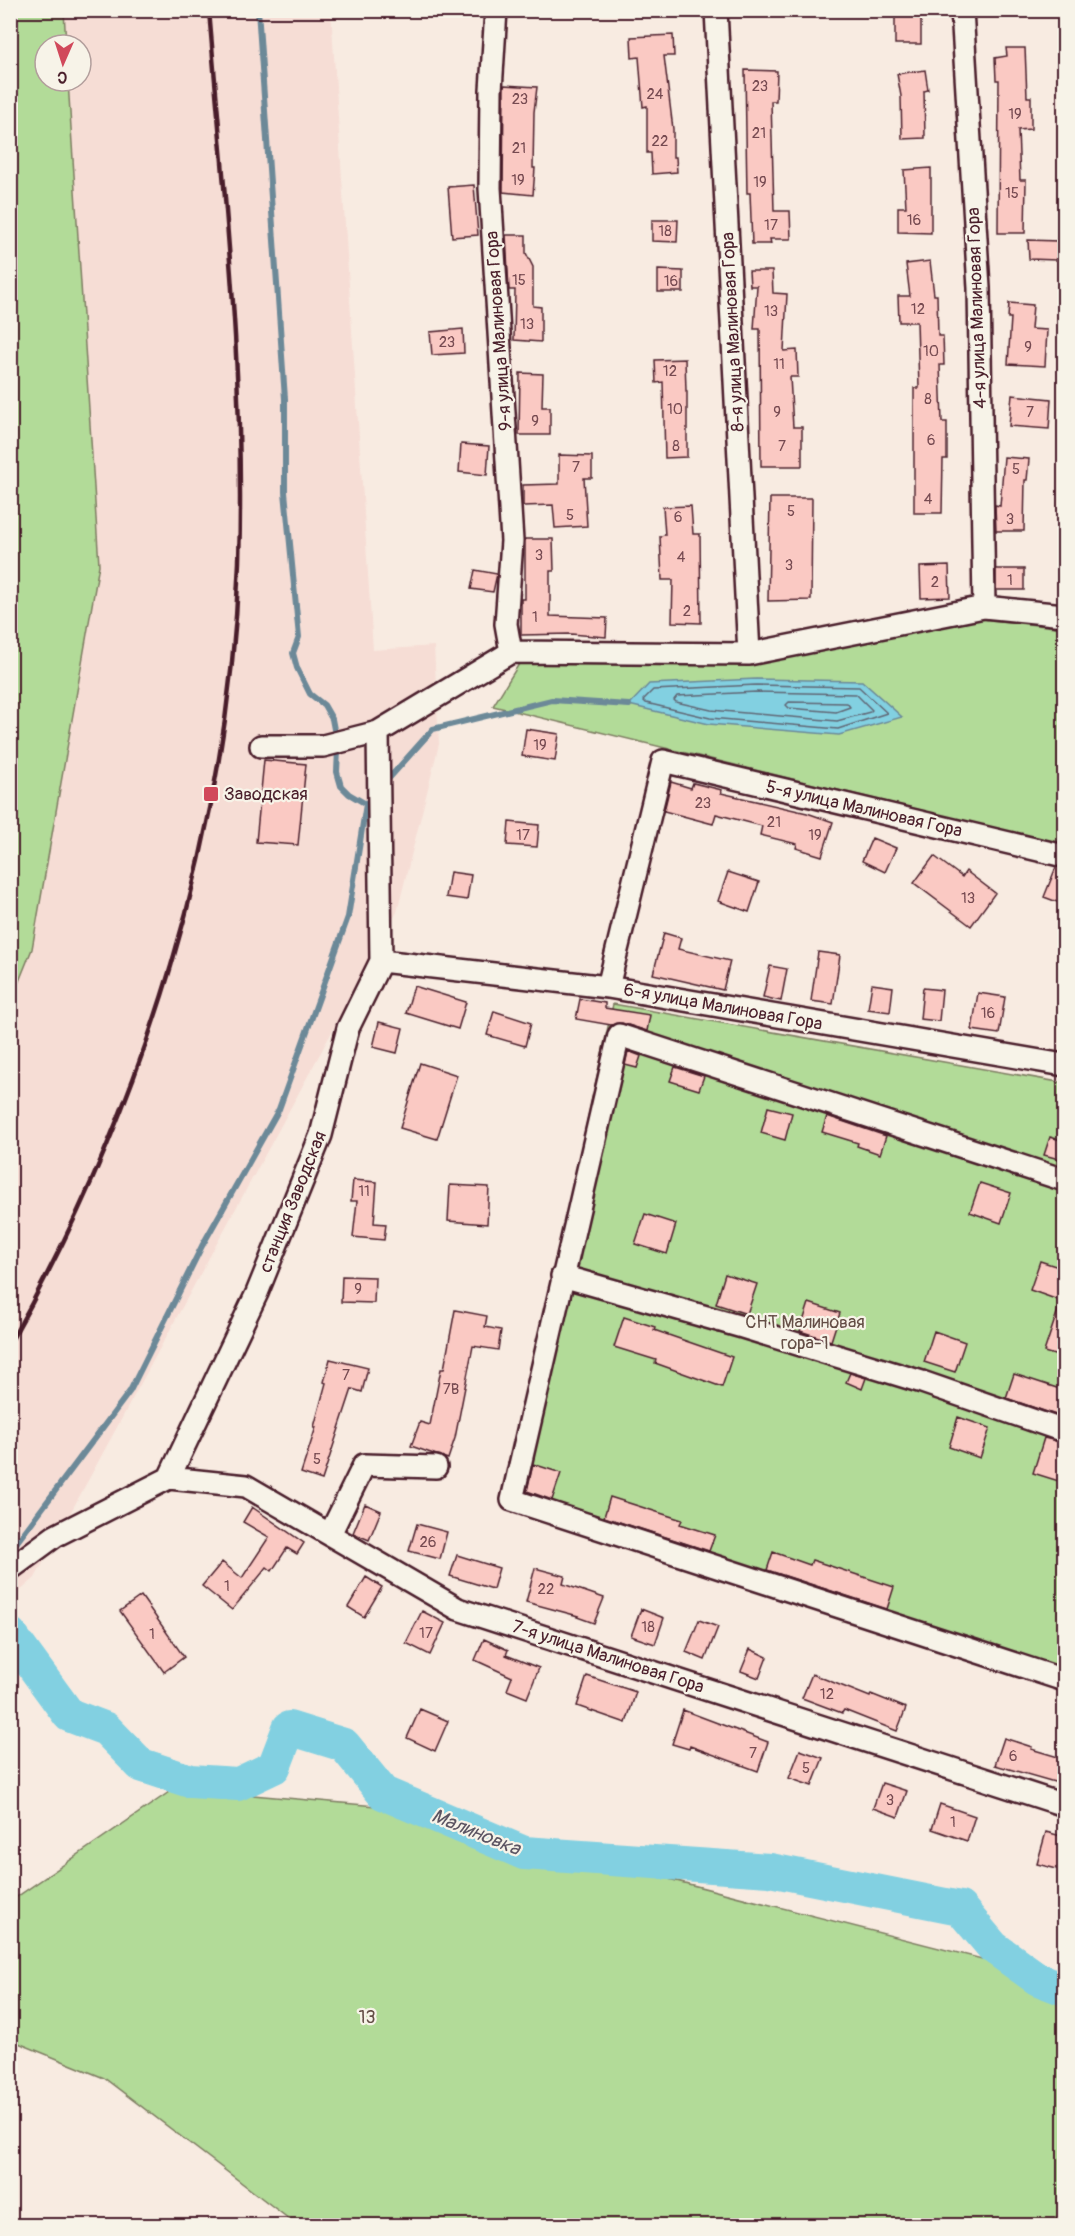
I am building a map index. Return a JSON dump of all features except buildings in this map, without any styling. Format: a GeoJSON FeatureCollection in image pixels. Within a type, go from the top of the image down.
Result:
{"type":"FeatureCollection","features":[{"type":"Feature","properties":{"kind":"street","name":"9-я улица Малиновая Гора"},"geometry":{"type":"LineString","coordinates":[[496,10],[491,90],[490,188],[512,541],[506,624],[511,652]]}},
{"type":"Feature","properties":{"kind":"street","name":"8-я улица Малиновая Гора"},"geometry":{"type":"LineString","coordinates":[[716,10],[749,654]]}},
{"type":"Feature","properties":{"kind":"street","name":"4-я улица Малиновая Гора"},"geometry":{"type":"LineString","coordinates":[[962,10],[979,288],[984,607]]}},
{"type":"Feature","properties":{"kind":"street"},"geometry":{"type":"LineString","coordinates":[[261,746],[323,746],[378,732],[511,652],[749,654],[984,607],[1065,615]]}},
{"type":"Feature","properties":{"kind":"street","name":"станция Заводская"},"geometry":{"type":"LineString","coordinates":[[169,1478],[257,1293],[321,1136],[348,1028],[381,961],[378,732]]}},
{"type":"Feature","properties":{"kind":"street","name":"5-я улица Малиновая Гора"},"geometry":{"type":"LineString","coordinates":[[608,987],[663,761],[1065,856]]}},
{"type":"Feature","properties":{"kind":"street","name":"6-я улица Малиновая Гора"},"geometry":{"type":"LineString","coordinates":[[381,961],[608,987],[1065,1065]]}},
{"type":"Feature","properties":{"kind":"street"},"geometry":{"type":"LineString","coordinates":[[1065,1180],[619,1035],[512,1500],[1065,1680]]}},
{"type":"Feature","properties":{"kind":"street"},"geometry":{"type":"LineString","coordinates":[[562,1276],[742,1327],[922,1382],[1065,1431]]}},
{"type":"Feature","properties":{"kind":"street"},"geometry":{"type":"LineString","coordinates":[[330,1534],[364,1465],[436,1467]]}},
{"type":"Feature","properties":{"kind":"street"},"geometry":{"type":"LineString","coordinates":[[10,1569],[55,1536],[169,1478]]}},
{"type":"Feature","properties":{"kind":"street","name":"7-я улица Малиновая Гора"},"geometry":{"type":"LineString","coordinates":[[169,1478],[246,1486],[458,1609],[1065,1805]]}},
{"type":"Feature","properties":{"kind":"path"},"geometry":{"type":"LineString","coordinates":[[1047,2226],[1065,2212]]}},
{"type":"Feature","properties":{"kind":"shaded area"},"geometry":{"type":"Polygon","coordinates":[[[64,11],[331,11],[373,650],[434,646],[439,744],[397,912],[35,1578],[11,1599],[11,1001],[32,949],[99,565],[69,93],[93,93],[93,33],[65,33],[64,11]]]}},
{"type":"Feature","properties":{"kind":"green space"},"geometry":{"type":"Polygon","coordinates":[[[11,10],[64,11],[65,33],[33,33],[33,93],[69,93],[99,565],[32,949],[11,1001],[11,10]]]}},
{"type":"Feature","properties":{"kind":"green space"},"geometry":{"type":"Polygon","coordinates":[[[980,619],[1064,628],[1064,845],[493,706],[522,659],[750,662],[980,619]]]}},
{"type":"Feature","properties":{"kind":"green space","name":"СНТ Малиновая гора-1"},"geometry":{"type":"Polygon","coordinates":[[[613,1004],[1064,1083],[1064,1691],[502,1505],[613,1004]]]}},
{"type":"Feature","properties":{"kind":"green space","name":"13"},"geometry":{"type":"Polygon","coordinates":[[[175,1788],[387,1807],[1064,1980],[1064,2225],[297,2225],[104,2078],[11,2040],[11,1901],[175,1788]]]}},
{"type":"Feature","properties":{"kind":"water"},"geometry":{"type":"Polygon","coordinates":[[[756,679],[862,681],[902,717],[839,735],[709,724],[629,705],[649,684],[756,679]]]}},
{"type":"Feature","properties":{"kind":"waterway"},"geometry":{"type":"LineString","coordinates":[[258,10],[285,399],[285,492],[299,637],[293,653],[297,668],[310,694],[324,705],[332,719],[338,750],[337,772],[341,786],[349,794],[366,804]]}},
{"type":"Feature","properties":{"kind":"waterway"},"geometry":{"type":"LineString","coordinates":[[384,784],[433,729],[552,700],[629,705]]}},
{"type":"Feature","properties":{"kind":"waterway"},"geometry":{"type":"LineString","coordinates":[[10,1546],[17,1542],[130,1391],[202,1246],[279,1109],[348,917],[366,804],[373,796]]}},
{"type":"Feature","properties":{"kind":"waterway","name":"Малиновка"},"geometry":{"type":"LineString","coordinates":[[10,1634],[69,1715],[106,1729],[141,1765],[190,1781],[238,1784],[274,1767],[289,1728],[344,1745],[383,1793],[524,1853],[770,1870],[960,1908],[993,1947],[1038,1979],[1064,1989]]}},
{"type":"Feature","properties":{"kind":"railway"},"geometry":{"type":"LineString","coordinates":[[10,1343],[58,1253],[101,1159],[139,1064],[171,966],[197,867],[218,766],[232,664],[239,562],[240,493],[232,286],[209,10]]}},
{"type":"Feature","properties":{"kind":"place","name":"Заводская"},"geometry":{"type":"Point","coordinates":[211,794]}}]}
